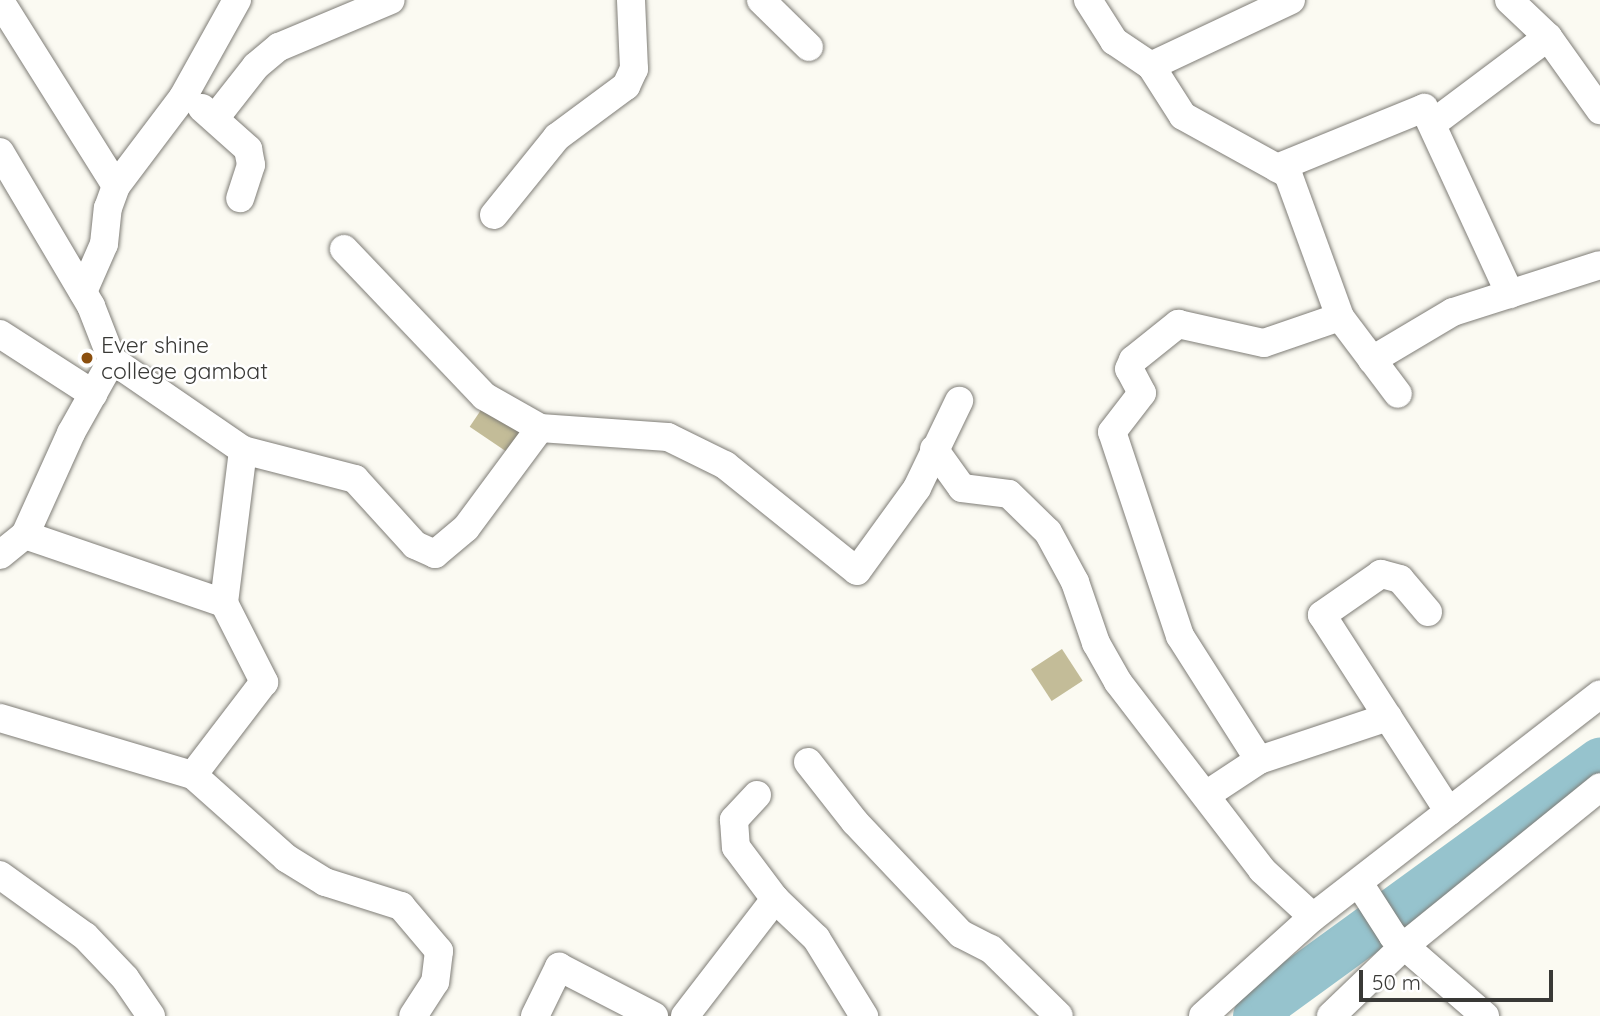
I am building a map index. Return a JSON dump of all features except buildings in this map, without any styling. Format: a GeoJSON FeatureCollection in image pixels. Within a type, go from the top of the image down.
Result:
{"type":"FeatureCollection","features":[{"type":"Feature","properties":{"kind":"street"},"geometry":{"type":"LineString","coordinates":[[83,292],[101,254],[116,186],[183,97],[237,0]]}},
{"type":"Feature","properties":{"kind":"street"},"geometry":{"type":"LineString","coordinates":[[216,117],[256,66],[279,47],[391,0]]}},
{"type":"Feature","properties":{"kind":"street"},"geometry":{"type":"LineString","coordinates":[[494,215],[557,137],[626,86],[634,69],[631,0]]}},
{"type":"Feature","properties":{"kind":"street"},"geometry":{"type":"LineString","coordinates":[[761,0],[809,47]]}},
{"type":"Feature","properties":{"kind":"street"},"geometry":{"type":"LineString","coordinates":[[1088,0],[1114,41],[1151,66],[1183,116],[1288,174],[1340,317],[1398,394]]}},
{"type":"Feature","properties":{"kind":"street"},"geometry":{"type":"LineString","coordinates":[[1151,66],[1291,0]]}},
{"type":"Feature","properties":{"kind":"street"},"geometry":{"type":"LineString","coordinates":[[1509,0],[1548,37],[1600,110]]}},
{"type":"Feature","properties":{"kind":"street"},"geometry":{"type":"LineString","coordinates":[[0,1],[116,186]]}},
{"type":"Feature","properties":{"kind":"street"},"geometry":{"type":"LineString","coordinates":[[1432,124],[1548,37]]}},
{"type":"Feature","properties":{"kind":"street"},"geometry":{"type":"LineString","coordinates":[[183,97],[216,117],[248,149],[251,165],[240,198]]}},
{"type":"Feature","properties":{"kind":"street"},"geometry":{"type":"LineString","coordinates":[[1277,168],[1424,108],[1510,294]]}},
{"type":"Feature","properties":{"kind":"street"},"geometry":{"type":"LineString","coordinates":[[0,152],[83,292],[112,360],[243,450],[355,480],[415,545],[435,554],[466,528],[540,428]]}},
{"type":"Feature","properties":{"kind":"street"},"geometry":{"type":"LineString","coordinates":[[344,248],[484,396],[540,428],[668,437],[725,465],[857,571],[917,488],[959,401]]}},
{"type":"Feature","properties":{"kind":"street"},"geometry":{"type":"LineString","coordinates":[[1372,360],[1453,312],[1600,265]]}},
{"type":"Feature","properties":{"kind":"street"},"geometry":{"type":"LineString","coordinates":[[1259,760],[1180,636],[1112,432],[1142,393],[1129,369],[1133,360],[1178,324],[1264,343],[1340,317]]}},
{"type":"Feature","properties":{"kind":"street"},"geometry":{"type":"LineString","coordinates":[[0,334],[93,394]]}},
{"type":"Feature","properties":{"kind":"street"},"geometry":{"type":"LineString","coordinates":[[0,555],[25,535],[112,360]]}},
{"type":"Feature","properties":{"kind":"street"},"geometry":{"type":"LineString","coordinates":[[934,449],[962,488],[1009,494],[1048,532],[1075,582],[1096,643],[1118,682],[1262,870],[1313,917]]}},
{"type":"Feature","properties":{"kind":"street"},"geometry":{"type":"LineString","coordinates":[[193,775],[264,682],[224,603],[243,450]]}},
{"type":"Feature","properties":{"kind":"street"},"geometry":{"type":"LineString","coordinates":[[25,535],[224,603]]}},
{"type":"Feature","properties":{"kind":"street"},"geometry":{"type":"LineString","coordinates":[[1428,612],[1400,579],[1381,573],[1322,615],[1450,812]]}},
{"type":"Feature","properties":{"kind":"street"},"geometry":{"type":"LineString","coordinates":[[1203,1016],[1313,917],[1600,694]]}},
{"type":"Feature","properties":{"kind":"street"},"geometry":{"type":"LineString","coordinates":[[1206,795],[1259,760],[1388,717]]}},
{"type":"Feature","properties":{"kind":"street"},"geometry":{"type":"LineString","coordinates":[[0,718],[193,775],[286,858],[325,882],[401,906],[439,951],[435,982],[413,1016]]}},
{"type":"Feature","properties":{"kind":"street"},"geometry":{"type":"LineString","coordinates":[[808,762],[855,822],[961,934],[991,949],[1059,1016]]}},
{"type":"Feature","properties":{"kind":"street"},"geometry":{"type":"LineString","coordinates":[[1331,1016],[1399,941],[1600,787]]}},
{"type":"Feature","properties":{"kind":"street"},"geometry":{"type":"LineString","coordinates":[[757,795],[734,820],[734,838],[743,861],[775,900],[816,938],[864,1016]]}},
{"type":"Feature","properties":{"kind":"street"},"geometry":{"type":"LineString","coordinates":[[0,875],[85,936],[125,978],[151,1016]]}},
{"type":"Feature","properties":{"kind":"street"},"geometry":{"type":"LineString","coordinates":[[1360,883],[1399,941],[1485,1016]]}},
{"type":"Feature","properties":{"kind":"street"},"geometry":{"type":"LineString","coordinates":[[685,1016],[775,900]]}},
{"type":"Feature","properties":{"kind":"street"},"geometry":{"type":"LineString","coordinates":[[535,1016],[559,967],[654,1016]]}},
{"type":"Feature","properties":{"kind":"waterway"},"geometry":{"type":"LineString","coordinates":[[1256,1016],[1273,998],[1600,760]]}},
{"type":"Feature","properties":{"kind":"place","name":"Ever shine college gambat"},"geometry":{"type":"Point","coordinates":[87,358]}}]}
